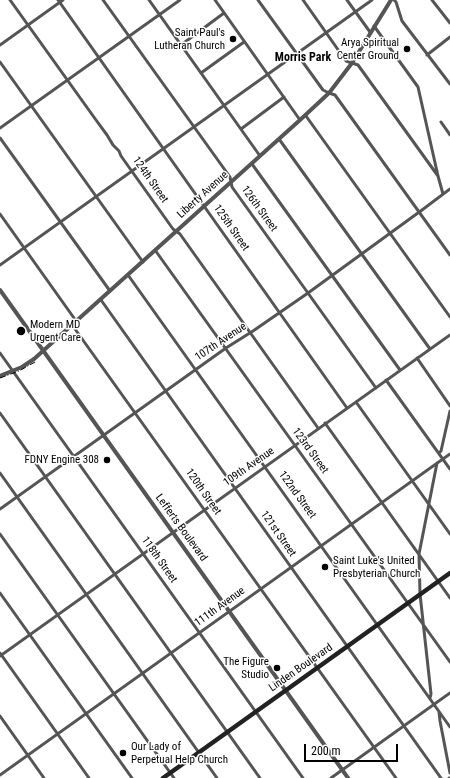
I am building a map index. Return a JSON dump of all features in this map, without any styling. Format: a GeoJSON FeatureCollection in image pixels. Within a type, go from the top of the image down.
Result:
{"type":"FeatureCollection","features":[{"type":"Feature","properties":{"kind":"main road","name":"Linden Boulevard"},"geometry":{"type":"LineString","coordinates":[[163,778],[450,573]]}},
{"type":"Feature","properties":{"kind":"street","name":"124th Street"},"geometry":{"type":"LineString","coordinates":[[10,0],[173,228],[180,234],[318,428]]}},
{"type":"Feature","properties":{"kind":"street"},"geometry":{"type":"LineString","coordinates":[[0,45],[58,1],[63,0]]}},
{"type":"Feature","properties":{"kind":"street","name":"126th Street"},"geometry":{"type":"LineString","coordinates":[[103,0],[230,177],[232,188],[376,388]]}},
{"type":"Feature","properties":{"kind":"street"},"geometry":{"type":"LineString","coordinates":[[149,0],[260,156]]}},
{"type":"Feature","properties":{"kind":"street"},"geometry":{"type":"LineString","coordinates":[[0,128],[180,0]]}},
{"type":"Feature","properties":{"kind":"street"},"geometry":{"type":"LineString","coordinates":[[215,0],[300,120]]}},
{"type":"Feature","properties":{"kind":"street"},"geometry":{"type":"LineString","coordinates":[[258,0],[323,90],[336,95],[450,255]]}},
{"type":"Feature","properties":{"kind":"street"},"geometry":{"type":"LineString","coordinates":[[303,0],[346,61],[358,65],[438,176]]}},
{"type":"Feature","properties":{"kind":"street"},"geometry":{"type":"LineString","coordinates":[[347,0],[370,32]]}},
{"type":"Feature","properties":{"kind":"street"},"geometry":{"type":"LineString","coordinates":[[0,265],[372,0]]}},
{"type":"Feature","properties":{"kind":"street","name":"Liberty Avenue"},"geometry":{"type":"LineString","coordinates":[[0,376],[28,364],[44,351],[306,116],[329,93],[352,63],[391,0]]}},
{"type":"Feature","properties":{"kind":"street"},"geometry":{"type":"LineString","coordinates":[[394,0],[402,20],[450,84]]}},
{"type":"Feature","properties":{"kind":"street"},"geometry":{"type":"LineString","coordinates":[[432,0],[450,23]]}},
{"type":"Feature","properties":{"kind":"street","name":"125th Street"},"geometry":{"type":"LineString","coordinates":[[58,1],[347,408]]}},
{"type":"Feature","properties":{"kind":"street"},"geometry":{"type":"LineString","coordinates":[[181,44],[224,14]]}},
{"type":"Feature","properties":{"kind":"street"},"geometry":{"type":"LineString","coordinates":[[374,26],[418,87],[443,194]]}},
{"type":"Feature","properties":{"kind":"street"},"geometry":{"type":"LineString","coordinates":[[428,55],[450,37]]}},
{"type":"Feature","properties":{"kind":"street"},"geometry":{"type":"LineString","coordinates":[[201,73],[244,42]]}},
{"type":"Feature","properties":{"kind":"street"},"geometry":{"type":"LineString","coordinates":[[0,62],[143,262]]}},
{"type":"Feature","properties":{"kind":"street"},"geometry":{"type":"LineString","coordinates":[[241,128],[284,97]]}},
{"type":"Feature","properties":{"kind":"street"},"geometry":{"type":"LineString","coordinates":[[306,116],[450,317]]}},
{"type":"Feature","properties":{"kind":"street"},"geometry":{"type":"LineString","coordinates":[[441,122],[450,135]]}},
{"type":"Feature","properties":{"kind":"street"},"geometry":{"type":"LineString","coordinates":[[0,138],[110,291]]}},
{"type":"Feature","properties":{"kind":"street"},"geometry":{"type":"LineString","coordinates":[[279,139],[430,349]]}},
{"type":"Feature","properties":{"kind":"street"},"geometry":{"type":"LineString","coordinates":[[252,164],[400,370]]}},
{"type":"Feature","properties":{"kind":"street","name":"107th Avenue"},"geometry":{"type":"LineString","coordinates":[[0,510],[226,348],[280,313],[443,194],[449,192]]}},
{"type":"Feature","properties":{"kind":"street","name":"120th Street"},"geometry":{"type":"LineString","coordinates":[[0,214],[74,318],[76,329],[396,778]]}},
{"type":"Feature","properties":{"kind":"street","name":"123rd Street"},"geometry":{"type":"LineString","coordinates":[[156,250],[450,662]]}},
{"type":"Feature","properties":{"kind":"street","name":"122nd Street"},"geometry":{"type":"LineString","coordinates":[[128,275],[450,727]]}},
{"type":"Feature","properties":{"kind":"street","name":"Lefferts Boulevard"},"geometry":{"type":"LineString","coordinates":[[0,290],[348,778]]}},
{"type":"Feature","properties":{"kind":"street","name":"121st Street"},"geometry":{"type":"LineString","coordinates":[[101,300],[441,778]]}},
{"type":"Feature","properties":{"kind":"street","name":"109th Avenue"},"geometry":{"type":"LineString","coordinates":[[0,654],[115,574],[400,370],[449,337]]}},
{"type":"Feature","properties":{"kind":"street","name":"118th Street"},"geometry":{"type":"LineString","coordinates":[[0,353],[303,778]]}},
{"type":"Feature","properties":{"kind":"street"},"geometry":{"type":"LineString","coordinates":[[417,358],[450,406]]}},
{"type":"Feature","properties":{"kind":"street"},"geometry":{"type":"LineString","coordinates":[[386,380],[450,469]]}},
{"type":"Feature","properties":{"kind":"street"},"geometry":{"type":"LineString","coordinates":[[356,402],[450,534]]}},
{"type":"Feature","properties":{"kind":"street"},"geometry":{"type":"LineString","coordinates":[[439,453],[441,451],[450,411]]}},
{"type":"Feature","properties":{"kind":"street"},"geometry":{"type":"LineString","coordinates":[[0,413],[260,778]]}},
{"type":"Feature","properties":{"kind":"street"},"geometry":{"type":"LineString","coordinates":[[326,423],[450,598]]}},
{"type":"Feature","properties":{"kind":"street","name":"111th Avenue"},"geometry":{"type":"LineString","coordinates":[[0,775],[450,454]]}},
{"type":"Feature","properties":{"kind":"street"},"geometry":{"type":"LineString","coordinates":[[430,698],[431,694],[420,594],[419,554],[437,463]]}},
{"type":"Feature","properties":{"kind":"street"},"geometry":{"type":"LineString","coordinates":[[0,473],[217,778]]}},
{"type":"Feature","properties":{"kind":"street"},"geometry":{"type":"LineString","coordinates":[[0,534],[174,778]]}},
{"type":"Feature","properties":{"kind":"street"},"geometry":{"type":"LineString","coordinates":[[0,593],[132,778]]}},
{"type":"Feature","properties":{"kind":"street"},"geometry":{"type":"LineString","coordinates":[[0,654],[89,778]]}},
{"type":"Feature","properties":{"kind":"street"},"geometry":{"type":"LineString","coordinates":[[331,778],[450,693]]}},
{"type":"Feature","properties":{"kind":"street"},"geometry":{"type":"LineString","coordinates":[[439,711],[450,773]]}},
{"type":"Feature","properties":{"kind":"street"},"geometry":{"type":"LineString","coordinates":[[0,716],[44,778]]}},
{"type":"Feature","properties":{"kind":"railway"},"geometry":{"type":"LineString","coordinates":[[0,378],[19,371],[35,362]]}},
{"type":"Feature","properties":{"kind":"place","name":"Saint Paul's Lutheran Church"},"geometry":{"type":"Point","coordinates":[233,39]}},
{"type":"Feature","properties":{"kind":"place","name":"Arya Spiritual Center Ground"},"geometry":{"type":"Point","coordinates":[407,49]}},
{"type":"Feature","properties":{"kind":"place","name":"Modern MD Urgent Care"},"geometry":{"type":"Point","coordinates":[21,331]}},
{"type":"Feature","properties":{"kind":"place","name":"FDNY Engine 308"},"geometry":{"type":"Point","coordinates":[107,460]}},
{"type":"Feature","properties":{"kind":"place","name":"Saint Luke's United Presbyterian Church"},"geometry":{"type":"Point","coordinates":[325,567]}},
{"type":"Feature","properties":{"kind":"place","name":"The Figure Studio"},"geometry":{"type":"Point","coordinates":[277,668]}},
{"type":"Feature","properties":{"kind":"place","name":"Our Lady of Perpetual Help Church"},"geometry":{"type":"Point","coordinates":[123,753]}},
{"type":"Feature","properties":{"kind":"district","name":"Morris Park"},"geometry":{"type":"Point","coordinates":[303,58]}}]}
